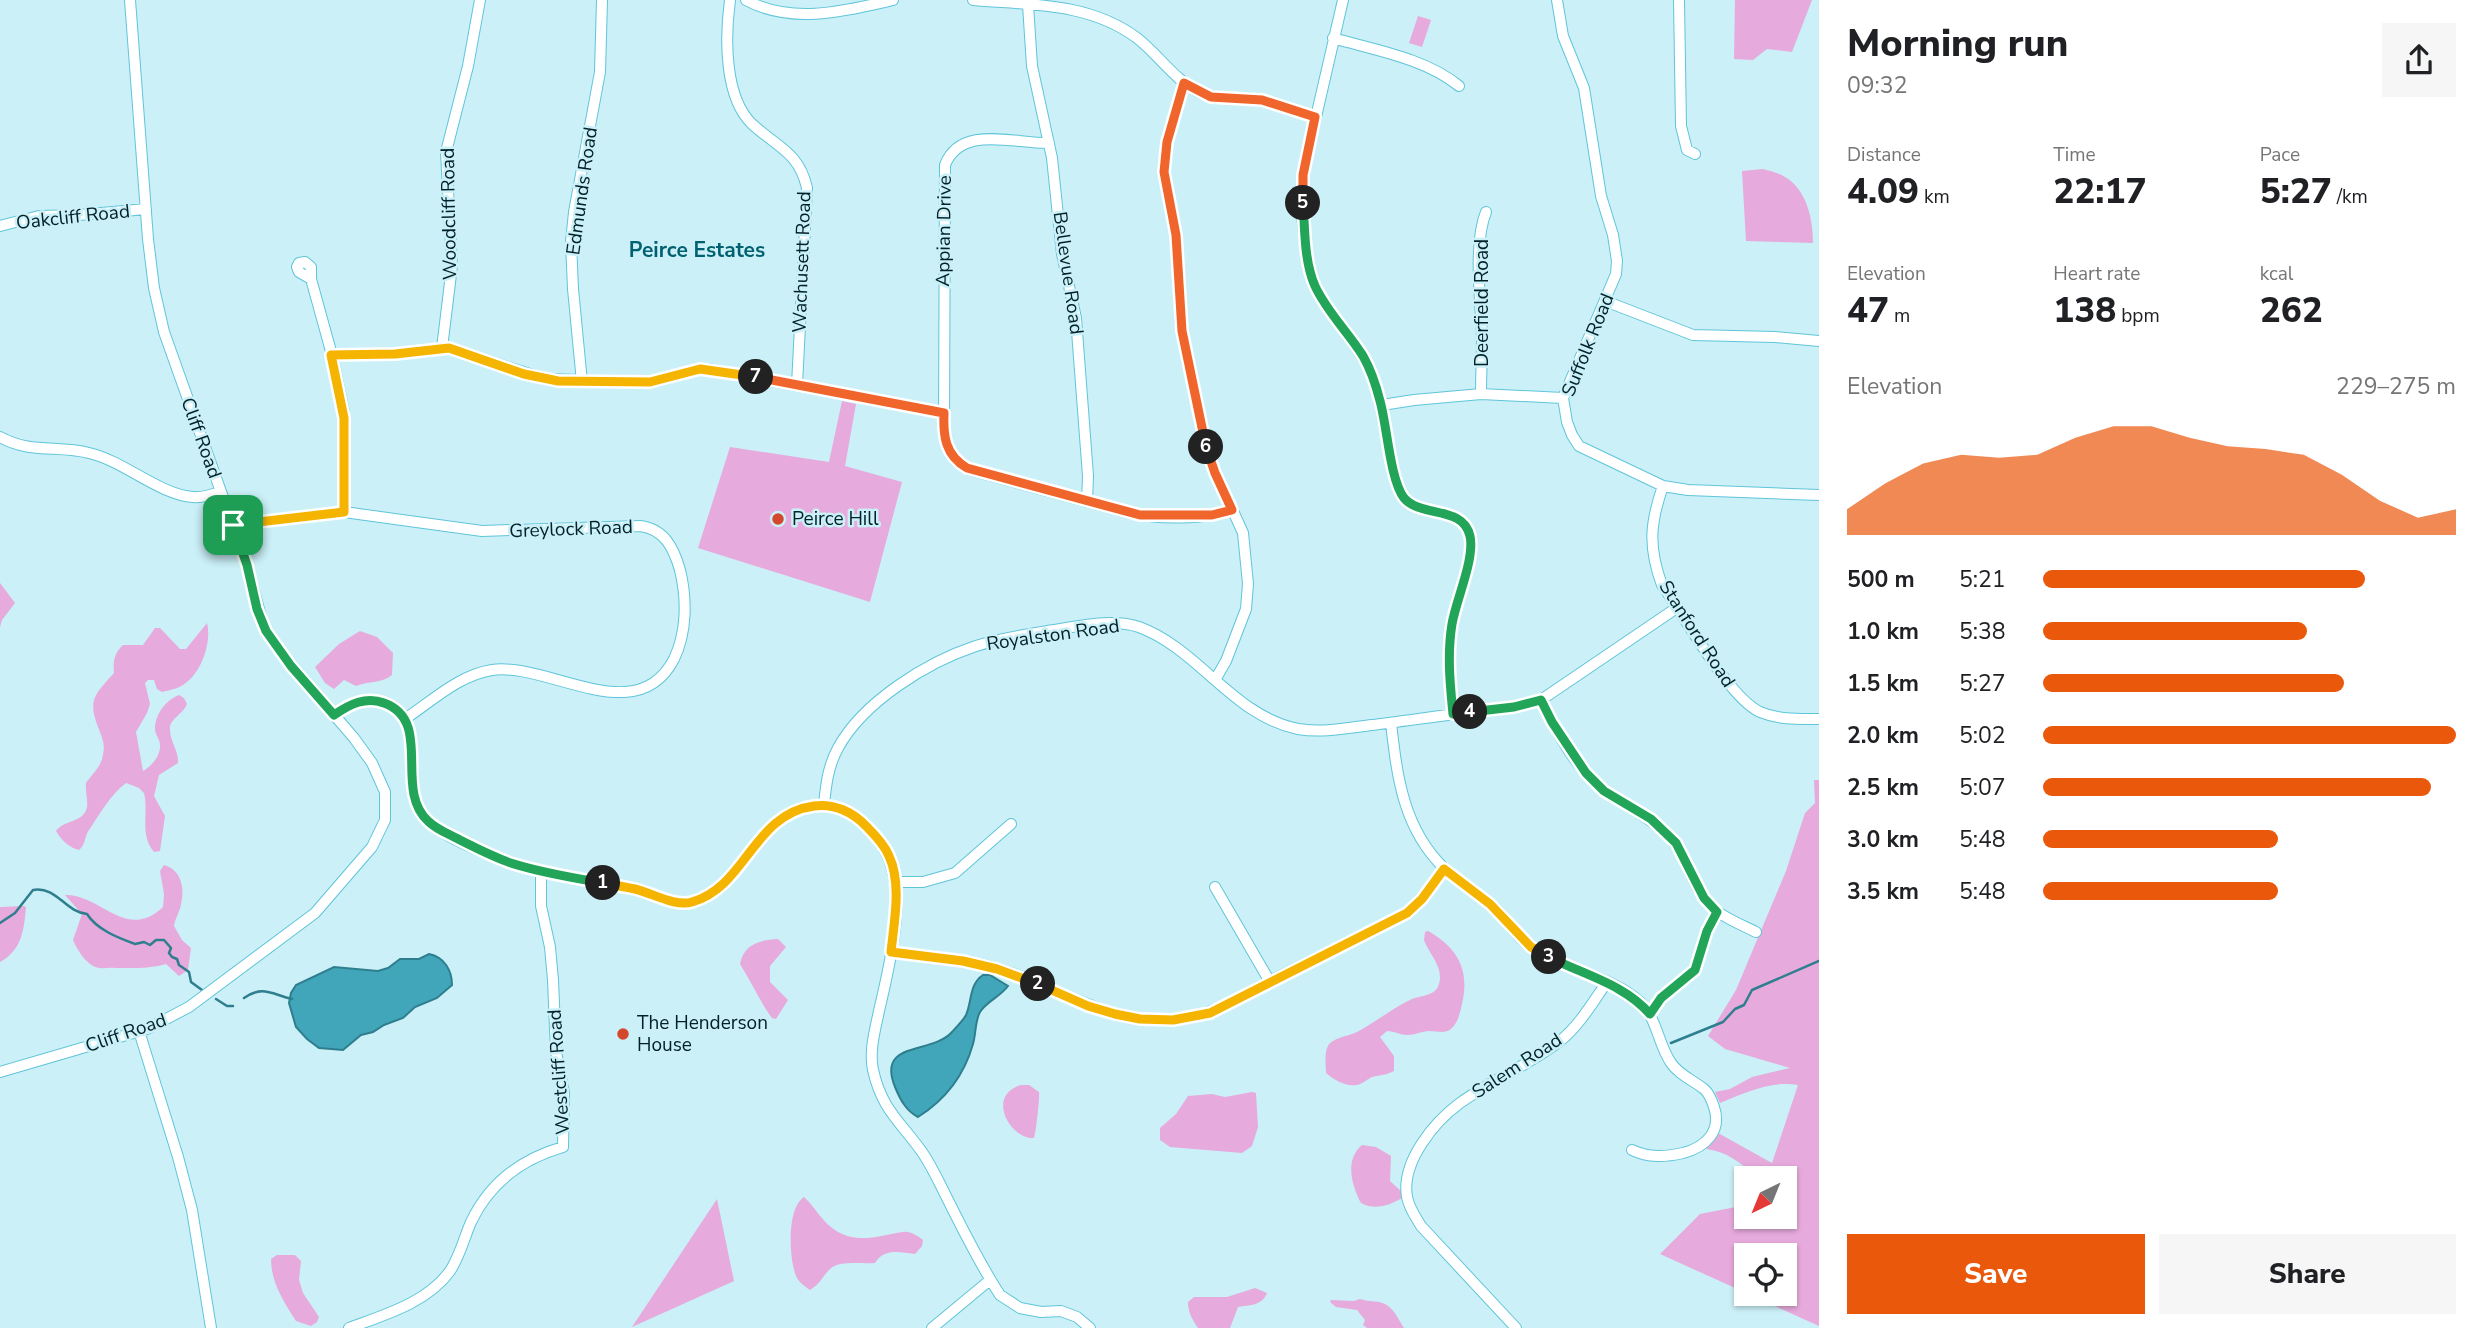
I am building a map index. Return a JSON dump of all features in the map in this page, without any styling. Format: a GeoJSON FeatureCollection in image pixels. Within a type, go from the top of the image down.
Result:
{"type":"FeatureCollection","features":[{"type":"Feature","properties":{"kind":"street","name":"Cliff Road"},"geometry":{"type":"LineString","coordinates":[[0,1072],[139,1031],[165,1021],[189,1007],[297,928],[324,903],[378,838],[386,815],[386,797],[382,781],[364,751],[291,666],[266,631],[257,609],[247,565],[160,318],[146,209],[130,0]]}},
{"type":"Feature","properties":{"kind":"street","name":"Woodcliff Road"},"geometry":{"type":"LineString","coordinates":[[442,348],[452,271],[446,152],[468,66],[480,0]]}},
{"type":"Feature","properties":{"kind":"street","name":"Edmunds Road"},"geometry":{"type":"LineString","coordinates":[[582,382],[571,242],[574,212],[600,78],[602,0]]}},
{"type":"Feature","properties":{"kind":"street","name":"Wachusett Road"},"geometry":{"type":"LineString","coordinates":[[730,0],[729,67],[735,98],[750,122],[794,158],[807,188],[797,385]]}},
{"type":"Feature","properties":{"kind":"street"},"geometry":{"type":"LineString","coordinates":[[746,0],[775,11],[811,13],[847,11],[893,0]]}},
{"type":"Feature","properties":{"kind":"street"},"geometry":{"type":"LineString","coordinates":[[973,0],[1075,10],[1106,19],[1140,41],[1184,83],[1211,97],[1262,100],[1315,117]]}},
{"type":"Feature","properties":{"kind":"street"},"geometry":{"type":"LineString","coordinates":[[1343,0],[1315,117],[1303,186],[1309,269],[1321,299],[1367,363],[1382,405],[1398,485],[1403,496],[1418,507],[1454,517],[1465,526],[1470,538],[1464,582],[1451,632],[1449,660],[1453,714]]}},
{"type":"Feature","properties":{"kind":"street","name":"Suffolk Road"},"geometry":{"type":"LineString","coordinates":[[1557,0],[1563,36],[1584,88],[1601,196],[1613,235],[1617,261],[1616,274],[1563,398],[1572,435],[1579,446],[1663,486],[1688,490],[1819,495]]}},
{"type":"Feature","properties":{"kind":"street"},"geometry":{"type":"LineString","coordinates":[[1679,0],[1681,126],[1687,150],[1695,154]]}},
{"type":"Feature","properties":{"kind":"street","name":"Bellevue Road"},"geometry":{"type":"LineString","coordinates":[[1028,5],[1032,66],[1055,173],[1062,254],[1076,318],[1088,476],[1087,502]]}},
{"type":"Feature","properties":{"kind":"street"},"geometry":{"type":"LineString","coordinates":[[1333,38],[1414,62],[1447,77],[1459,86]]}},
{"type":"Feature","properties":{"kind":"street"},"geometry":{"type":"LineString","coordinates":[[1184,83],[1167,142],[1164,168],[1176,235],[1180,319],[1207,451],[1245,538],[1248,596],[1246,609],[1231,649],[1215,680]]}},
{"type":"Feature","properties":{"kind":"street","name":"Appian Drive"},"geometry":{"type":"LineString","coordinates":[[1049,143],[971,140],[956,147],[946,162],[946,444],[955,459],[964,467],[1124,512],[1149,516],[1212,515],[1232,510]]}},
{"type":"Feature","properties":{"kind":"street","name":"Oakcliff Road"},"geometry":{"type":"LineString","coordinates":[[0,226],[40,216],[146,209]]}},
{"type":"Feature","properties":{"kind":"street","name":"Deerfield Road"},"geometry":{"type":"LineString","coordinates":[[1481,394],[1479,269],[1486,212]]}},
{"type":"Feature","properties":{"kind":"street"},"geometry":{"type":"LineString","coordinates":[[311,279],[344,418],[344,512]]}},
{"type":"Feature","properties":{"kind":"street"},"geometry":{"type":"LineString","coordinates":[[1605,301],[1693,335],[1819,341]]}},
{"type":"Feature","properties":{"kind":"street"},"geometry":{"type":"LineString","coordinates":[[331,355],[395,354],[442,348],[461,351],[537,378],[582,382],[654,382],[703,369],[944,413]]}},
{"type":"Feature","properties":{"kind":"street"},"geometry":{"type":"LineString","coordinates":[[1382,405],[1481,394],[1563,398]]}},
{"type":"Feature","properties":{"kind":"street"},"geometry":{"type":"LineString","coordinates":[[0,437],[29,448],[93,453],[186,496],[200,497],[220,492]]}},
{"type":"Feature","properties":{"kind":"street","name":"Stanford Road"},"geometry":{"type":"LineString","coordinates":[[1663,486],[1653,515],[1655,566],[1662,584],[1730,686],[1759,712],[1774,717],[1819,719]]}},
{"type":"Feature","properties":{"kind":"street","name":"Greylock Road"},"geometry":{"type":"LineString","coordinates":[[233,525],[344,512],[482,531],[643,526],[663,536],[671,546],[677,560],[684,597],[682,632],[671,664],[648,685],[632,691],[608,693],[524,671],[494,670],[459,682],[405,719]]}},
{"type":"Feature","properties":{"kind":"street","name":"Royalston Road"},"geometry":{"type":"LineString","coordinates":[[824,804],[828,775],[837,749],[863,715],[894,689],[922,671],[977,645],[1062,629],[1112,623],[1130,624],[1167,640],[1253,711],[1291,727],[1323,730],[1514,707],[1541,700],[1678,607]]}},
{"type":"Feature","properties":{"kind":"street"},"geometry":{"type":"LineString","coordinates":[[1541,700],[1552,722],[1586,773],[1604,791],[1651,819],[1676,843],[1704,898],[1717,912],[1756,932]]}},
{"type":"Feature","properties":{"kind":"street"},"geometry":{"type":"LineString","coordinates":[[334,715],[359,702],[375,701],[391,706],[405,719],[411,736],[413,795],[423,816],[438,829],[495,857],[541,872],[636,890],[683,904],[710,894],[720,886],[761,836],[785,814],[824,804],[846,810],[865,825],[890,857],[895,882],[891,952],[872,1046],[872,1066],[886,1107],[922,1152],[1000,1295],[1020,1308],[1061,1311],[1077,1317],[1090,1328]]}},
{"type":"Feature","properties":{"kind":"street"},"geometry":{"type":"LineString","coordinates":[[1391,723],[1398,780],[1407,814],[1423,842],[1444,869],[1490,904],[1531,947],[1607,982],[1639,1001],[1650,1014],[1670,1062],[1684,1076],[1706,1090],[1717,1115],[1715,1132],[1702,1145],[1686,1152],[1650,1157],[1632,1150]]}},
{"type":"Feature","properties":{"kind":"street"},"geometry":{"type":"LineString","coordinates":[[895,882],[923,882],[955,873],[1011,824]]}},
{"type":"Feature","properties":{"kind":"street"},"geometry":{"type":"LineString","coordinates":[[891,952],[963,961],[997,969],[1088,1006],[1140,1019],[1173,1020],[1210,1013],[1407,913],[1422,899],[1444,869]]}},
{"type":"Feature","properties":{"kind":"street","name":"Westcliff Road"},"geometry":{"type":"LineString","coordinates":[[349,1328],[416,1300],[435,1287],[450,1270],[482,1200],[497,1182],[543,1153],[563,1147],[564,1093],[556,1052],[553,980],[550,947],[541,906],[541,872]]}},
{"type":"Feature","properties":{"kind":"street"},"geometry":{"type":"LineString","coordinates":[[1215,887],[1270,982]]}},
{"type":"Feature","properties":{"kind":"street"},"geometry":{"type":"LineString","coordinates":[[1650,1014],[1661,998],[1695,970],[1707,931],[1717,912]]}},
{"type":"Feature","properties":{"kind":"street","name":"Salem Road"},"geometry":{"type":"LineString","coordinates":[[1516,1328],[1420,1226],[1410,1209],[1406,1195],[1407,1175],[1422,1145],[1457,1105],[1534,1060],[1563,1039],[1607,982]]}},
{"type":"Feature","properties":{"kind":"street"},"geometry":{"type":"LineString","coordinates":[[139,1031],[175,1145],[192,1210],[211,1328]]}},
{"type":"Feature","properties":{"kind":"street"},"geometry":{"type":"LineString","coordinates":[[932,1328],[990,1280]]}},
{"type":"Feature","properties":{"kind":"shaded area"},"geometry":{"type":"Polygon","coordinates":[[[1735,0],[1812,0],[1792,52],[1767,49],[1753,60],[1734,59],[1735,0]]]}},
{"type":"Feature","properties":{"kind":"shaded area"},"geometry":{"type":"Polygon","coordinates":[[[1418,16],[1431,20],[1422,47],[1409,43],[1418,16]]]}},
{"type":"Feature","properties":{"kind":"shaded area"},"geometry":{"type":"Polygon","coordinates":[[[1763,169],[1783,176],[1799,189],[1810,215],[1813,243],[1746,241],[1742,171],[1763,169]]]}},
{"type":"Feature","properties":{"kind":"shaded area","name":"Peirce Hill"},"geometry":{"type":"Polygon","coordinates":[[[842,401],[856,404],[845,466],[902,482],[870,602],[698,548],[730,447],[829,462],[842,401]]]}},
{"type":"Feature","properties":{"kind":"shaded area"},"geometry":{"type":"Polygon","coordinates":[[[0,583],[15,603],[0,627],[0,583]]]}},
{"type":"Feature","properties":{"kind":"shaded area"},"geometry":{"type":"Polygon","coordinates":[[[207,623],[208,640],[204,657],[189,680],[178,688],[162,692],[157,689],[154,680],[145,683],[150,704],[136,732],[143,771],[159,753],[160,743],[155,729],[162,708],[179,695],[187,704],[170,728],[178,763],[159,775],[154,796],[165,816],[160,851],[154,852],[147,838],[144,793],[126,783],[106,805],[87,833],[81,848],[79,850],[72,847],[56,831],[82,816],[87,807],[86,783],[101,762],[104,748],[94,713],[94,699],[114,673],[116,654],[123,645],[143,645],[155,628],[160,628],[180,649],[186,649],[207,623]]]}},
{"type":"Feature","properties":{"kind":"shaded area"},"geometry":{"type":"Polygon","coordinates":[[[360,631],[377,637],[393,653],[392,675],[356,686],[344,680],[334,689],[325,683],[315,667],[339,644],[360,631]]]}},
{"type":"Feature","properties":{"kind":"shaded area"},"geometry":{"type":"Polygon","coordinates":[[[1814,780],[1819,780],[1819,1326],[1775,1306],[1797,1306],[1797,1243],[1734,1243],[1734,1288],[1660,1254],[1700,1214],[1734,1207],[1734,1229],[1797,1229],[1797,1166],[1744,1166],[1720,1152],[1706,1149],[1718,1133],[1772,1163],[1798,1085],[1768,1086],[1720,1103],[1715,1092],[1730,1089],[1752,1077],[1790,1068],[1725,1049],[1708,1036],[1736,990],[1786,871],[1805,813],[1815,803],[1814,780]]]}},
{"type":"Feature","properties":{"kind":"shaded area"},"geometry":{"type":"Polygon","coordinates":[[[164,865],[178,875],[182,886],[182,898],[174,926],[182,940],[191,948],[188,970],[179,976],[166,964],[140,968],[102,968],[90,964],[73,940],[82,914],[65,895],[90,901],[114,914],[137,920],[150,916],[163,907],[160,871],[164,865]]]}},
{"type":"Feature","properties":{"kind":"shaded area"},"geometry":{"type":"Polygon","coordinates":[[[0,907],[26,907],[20,939],[13,952],[0,962],[0,907]]]}},
{"type":"Feature","properties":{"kind":"shaded area"},"geometry":{"type":"Polygon","coordinates":[[[1428,931],[1447,945],[1463,970],[1464,992],[1455,1024],[1449,1031],[1444,1032],[1426,1031],[1408,1035],[1387,1031],[1380,1037],[1394,1056],[1394,1071],[1372,1077],[1357,1085],[1344,1084],[1333,1078],[1326,1073],[1326,1052],[1330,1043],[1357,1032],[1412,999],[1432,993],[1437,988],[1439,972],[1424,940],[1425,932],[1428,931]]]}},
{"type":"Feature","properties":{"kind":"shaded area"},"geometry":{"type":"Polygon","coordinates":[[[778,939],[786,947],[770,966],[770,982],[788,1000],[776,1019],[768,1012],[740,964],[745,952],[753,944],[778,939]]]}},
{"type":"Feature","properties":{"kind":"shaded area"},"geometry":{"type":"Polygon","coordinates":[[[1029,1085],[1039,1092],[1034,1138],[1016,1132],[1005,1116],[1005,1098],[1010,1090],[1029,1085]]]}},
{"type":"Feature","properties":{"kind":"shaded area"},"geometry":{"type":"Polygon","coordinates":[[[1256,1093],[1258,1127],[1252,1146],[1242,1153],[1170,1147],[1160,1140],[1160,1128],[1176,1114],[1188,1096],[1212,1094],[1225,1097],[1256,1093]]]}},
{"type":"Feature","properties":{"kind":"shaded area"},"geometry":{"type":"Polygon","coordinates":[[[1362,1145],[1376,1147],[1391,1156],[1390,1181],[1402,1192],[1402,1198],[1377,1207],[1361,1203],[1355,1189],[1351,1165],[1356,1151],[1362,1145]]]}},
{"type":"Feature","properties":{"kind":"shaded area"},"geometry":{"type":"Polygon","coordinates":[[[804,1197],[828,1224],[846,1236],[862,1238],[908,1232],[923,1240],[922,1246],[915,1254],[892,1252],[883,1255],[875,1263],[845,1263],[834,1266],[810,1290],[796,1276],[791,1244],[792,1221],[798,1203],[804,1197]]]}},
{"type":"Feature","properties":{"kind":"shaded area"},"geometry":{"type":"Polygon","coordinates":[[[717,1199],[734,1281],[632,1327],[717,1199]]]}},
{"type":"Feature","properties":{"kind":"shaded area"},"geometry":{"type":"Polygon","coordinates":[[[277,1255],[295,1255],[301,1261],[299,1280],[303,1293],[319,1317],[311,1326],[296,1321],[279,1292],[271,1259],[277,1255]]]}},
{"type":"Feature","properties":{"kind":"shaded area"},"geometry":{"type":"Polygon","coordinates":[[[1255,1288],[1267,1293],[1265,1297],[1255,1304],[1238,1307],[1230,1328],[1198,1328],[1188,1302],[1194,1297],[1227,1297],[1255,1288]]]}},
{"type":"Feature","properties":{"kind":"shaded area"},"geometry":{"type":"Polygon","coordinates":[[[1360,1299],[1388,1306],[1404,1328],[1367,1328],[1363,1325],[1365,1320],[1357,1310],[1336,1307],[1330,1302],[1360,1299]]]}},
{"type":"Feature","properties":{"kind":"water"},"geometry":{"type":"Polygon","coordinates":[[[429,954],[446,965],[451,974],[452,985],[437,998],[415,1007],[403,1018],[361,1035],[343,1050],[319,1048],[296,1027],[289,1003],[296,985],[334,967],[378,971],[388,968],[400,959],[419,959],[429,954]]]}},
{"type":"Feature","properties":{"kind":"water"},"geometry":{"type":"Polygon","coordinates":[[[983,975],[990,975],[1008,986],[980,1012],[973,1044],[959,1077],[937,1103],[918,1117],[907,1108],[895,1087],[891,1072],[893,1062],[899,1055],[932,1044],[952,1032],[966,1015],[975,983],[983,975]]]}},
{"type":"Feature","properties":{"kind":"waterway"},"geometry":{"type":"LineString","coordinates":[[0,923],[15,913],[33,890],[48,892],[73,909],[87,914],[102,929],[122,939],[135,944],[144,942],[150,945],[156,940],[164,940],[171,948],[169,953],[172,957],[189,972],[191,982],[202,990]]}},
{"type":"Feature","properties":{"kind":"waterway"},"geometry":{"type":"LineString","coordinates":[[1671,1043],[1723,1022],[1735,1009],[1744,1005],[1752,990],[1819,961]]}},
{"type":"Feature","properties":{"kind":"waterway"},"geometry":{"type":"LineString","coordinates":[[244,998],[262,991],[292,999]]}},
{"type":"Feature","properties":{"kind":"waterway"},"geometry":{"type":"LineString","coordinates":[[216,999],[227,1006],[233,1006]]}},
{"type":"Feature","properties":{"kind":"place","name":"Peirce Hill"},"geometry":{"type":"Point","coordinates":[778,519]}},
{"type":"Feature","properties":{"kind":"place","name":"The Henderson House"},"geometry":{"type":"Point","coordinates":[623,1034]}},
{"type":"Feature","properties":{"kind":"district","name":"Peirce Estates"},"geometry":{"type":"Point","coordinates":[697,250]}},
{"type":"Feature","properties":{"kind":"route"},"geometry":{"type":"LineString","coordinates":[[1184,83],[1211,97],[1268,102],[1315,117],[1303,186],[1309,269],[1321,299],[1370,368],[1382,405],[1400,491],[1412,505],[1454,517],[1467,529],[1469,535],[1470,547],[1464,582],[1451,632],[1449,660],[1453,714],[1514,707],[1541,700],[1552,722],[1586,773],[1604,791],[1651,819],[1676,843],[1704,898],[1717,912],[1707,931],[1695,970],[1661,998],[1650,1014],[1639,1001],[1607,982],[1531,947],[1490,904],[1444,869],[1422,899],[1407,913],[1210,1013],[1173,1020],[1140,1019],[1088,1006],[997,969],[963,961],[891,952],[895,882],[890,857],[865,825],[846,810],[824,804],[785,814],[761,836],[720,886],[692,902],[683,904],[636,890],[541,872],[495,857],[438,829],[423,816],[413,795],[411,736],[405,719],[383,702],[367,700],[346,707],[334,715],[291,666],[266,631],[233,525],[344,512],[344,418],[331,355],[404,354],[439,348],[457,350],[519,373],[558,381],[645,383],[692,370],[708,369],[944,413],[946,444],[955,459],[970,470],[1135,514],[1209,516],[1225,513],[1232,510],[1207,451],[1182,331],[1176,235],[1164,172],[1165,152],[1184,83]]}}]}
